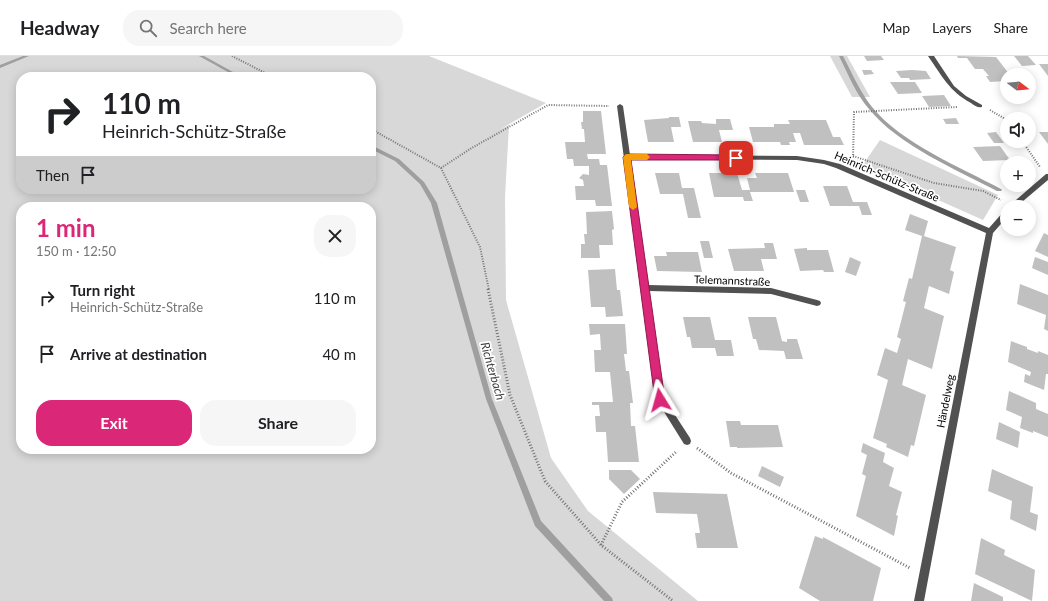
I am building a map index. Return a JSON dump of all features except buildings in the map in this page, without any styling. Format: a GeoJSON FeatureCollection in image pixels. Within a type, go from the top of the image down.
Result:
{"type":"FeatureCollection","features":[{"type":"Feature","properties":{"kind":"street"},"geometry":{"type":"LineString","coordinates":[[931,56],[952,88],[980,106]]}},
{"type":"Feature","properties":{"kind":"street"},"geometry":{"type":"LineString","coordinates":[[620,106],[660,400],[688,441]]}},
{"type":"Feature","properties":{"kind":"street","name":"Heinrich-Schütz-Straße"},"geometry":{"type":"LineString","coordinates":[[626,157],[797,158],[824,162],[853,172],[990,232]]}},
{"type":"Feature","properties":{"kind":"street"},"geometry":{"type":"LineString","coordinates":[[1019,200],[1047,176]]}},
{"type":"Feature","properties":{"kind":"street","name":"Händelweg"},"geometry":{"type":"LineString","coordinates":[[919,601],[990,232],[1000,220]]}},
{"type":"Feature","properties":{"kind":"street","name":"Telemannstraße"},"geometry":{"type":"LineString","coordinates":[[645,288],[771,291],[817,303]]}},
{"type":"Feature","properties":{"kind":"path"},"geometry":{"type":"LineString","coordinates":[[232,56],[263,72]]}},
{"type":"Feature","properties":{"kind":"path"},"geometry":{"type":"LineString","coordinates":[[441,168],[470,149],[548,105],[620,106]]}},
{"type":"Feature","properties":{"kind":"path"},"geometry":{"type":"LineString","coordinates":[[853,172],[854,112],[980,106],[1000,116]]}},
{"type":"Feature","properties":{"kind":"path"},"geometry":{"type":"LineString","coordinates":[[376,132],[441,168],[480,247],[510,395],[546,481],[601,545],[673,601]]}},
{"type":"Feature","properties":{"kind":"path"},"geometry":{"type":"LineString","coordinates":[[1027,148],[1047,176]]}},
{"type":"Feature","properties":{"kind":"path"},"geometry":{"type":"LineString","coordinates":[[854,156],[934,183],[983,191],[1000,200]]}},
{"type":"Feature","properties":{"kind":"path"},"geometry":{"type":"LineString","coordinates":[[601,545],[622,502],[688,441],[731,473],[924,576]]}},
{"type":"Feature","properties":{"kind":"shaded area"},"geometry":{"type":"Polygon","coordinates":[[[0,56],[429,56],[546,103],[499,130],[509,125],[505,197],[506,300],[551,458],[588,511],[698,601],[0,601],[0,56]]]}},
{"type":"Feature","properties":{"kind":"shaded area"},"geometry":{"type":"Polygon","coordinates":[[[830,56],[847,56],[870,97],[852,97],[830,56]]]}},
{"type":"Feature","properties":{"kind":"shaded area"},"geometry":{"type":"Polygon","coordinates":[[[880,140],[998,195],[983,220],[862,166],[880,140]]]}},
{"type":"Feature","properties":{"kind":"waterway","name":"Richterbach"},"geometry":{"type":"LineString","coordinates":[[0,67],[27,56]]}},
{"type":"Feature","properties":{"kind":"waterway","name":"Richterbach"},"geometry":{"type":"LineString","coordinates":[[201,56],[231,72]]}},
{"type":"Feature","properties":{"kind":"waterway"},"geometry":{"type":"LineString","coordinates":[[841,56],[863,97],[871,109],[883,122],[931,154],[999,190]]}},
{"type":"Feature","properties":{"kind":"waterway","name":"Richterbach"},"geometry":{"type":"LineString","coordinates":[[376,150],[397,160],[422,183],[434,203],[489,399],[538,523],[609,601]]}},
{"type":"Feature","properties":{"kind":"slow traffic"},"geometry":{"type":"LineString","coordinates":[[633,207],[626,157],[647,157]]}},
{"type":"Feature","properties":{"kind":"route"},"geometry":{"type":"LineString","coordinates":[[660,400],[626,157],[736,158]]}}]}
